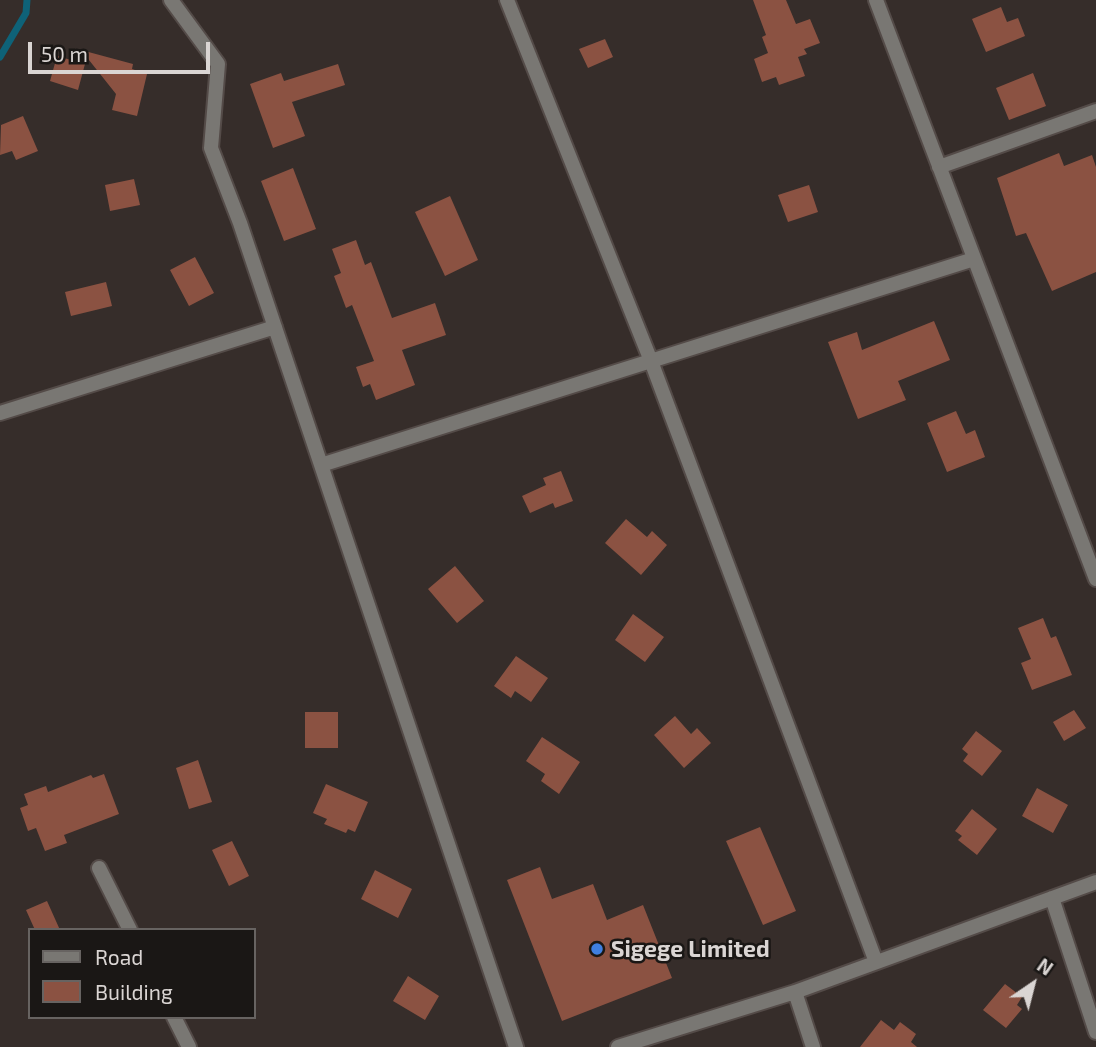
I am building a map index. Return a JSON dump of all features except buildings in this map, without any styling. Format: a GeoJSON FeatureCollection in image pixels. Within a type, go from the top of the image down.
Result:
{"type":"FeatureCollection","features":[{"type":"Feature","properties":{"kind":"street"},"geometry":{"type":"LineString","coordinates":[[171,0],[218,64],[211,148],[275,327],[516,1047]]}},
{"type":"Feature","properties":{"kind":"street"},"geometry":{"type":"LineString","coordinates":[[507,0],[651,361],[876,962]]}},
{"type":"Feature","properties":{"kind":"street"},"geometry":{"type":"LineString","coordinates":[[876,0],[1096,579]]}},
{"type":"Feature","properties":{"kind":"street"},"geometry":{"type":"LineString","coordinates":[[939,167],[1096,111]]}},
{"type":"Feature","properties":{"kind":"street"},"geometry":{"type":"LineString","coordinates":[[321,465],[975,259]]}},
{"type":"Feature","properties":{"kind":"street"},"geometry":{"type":"LineString","coordinates":[[0,413],[275,327]]}},
{"type":"Feature","properties":{"kind":"street"},"geometry":{"type":"LineString","coordinates":[[99,868],[129,928]]}},
{"type":"Feature","properties":{"kind":"street"},"geometry":{"type":"LineString","coordinates":[[618,1047],[795,992],[1096,882]]}},
{"type":"Feature","properties":{"kind":"street"},"geometry":{"type":"LineString","coordinates":[[1052,898],[1096,1031]]}},
{"type":"Feature","properties":{"kind":"street"},"geometry":{"type":"LineString","coordinates":[[795,992],[813,1047]]}},
{"type":"Feature","properties":{"kind":"street"},"geometry":{"type":"LineString","coordinates":[[175,1019],[189,1047]]}},
{"type":"Feature","properties":{"kind":"waterway"},"geometry":{"type":"LineString","coordinates":[[0,57],[26,13],[27,0]]}},
{"type":"Feature","properties":{"kind":"place","name":"Sigege Limited"},"geometry":{"type":"Point","coordinates":[597,949]}}]}
